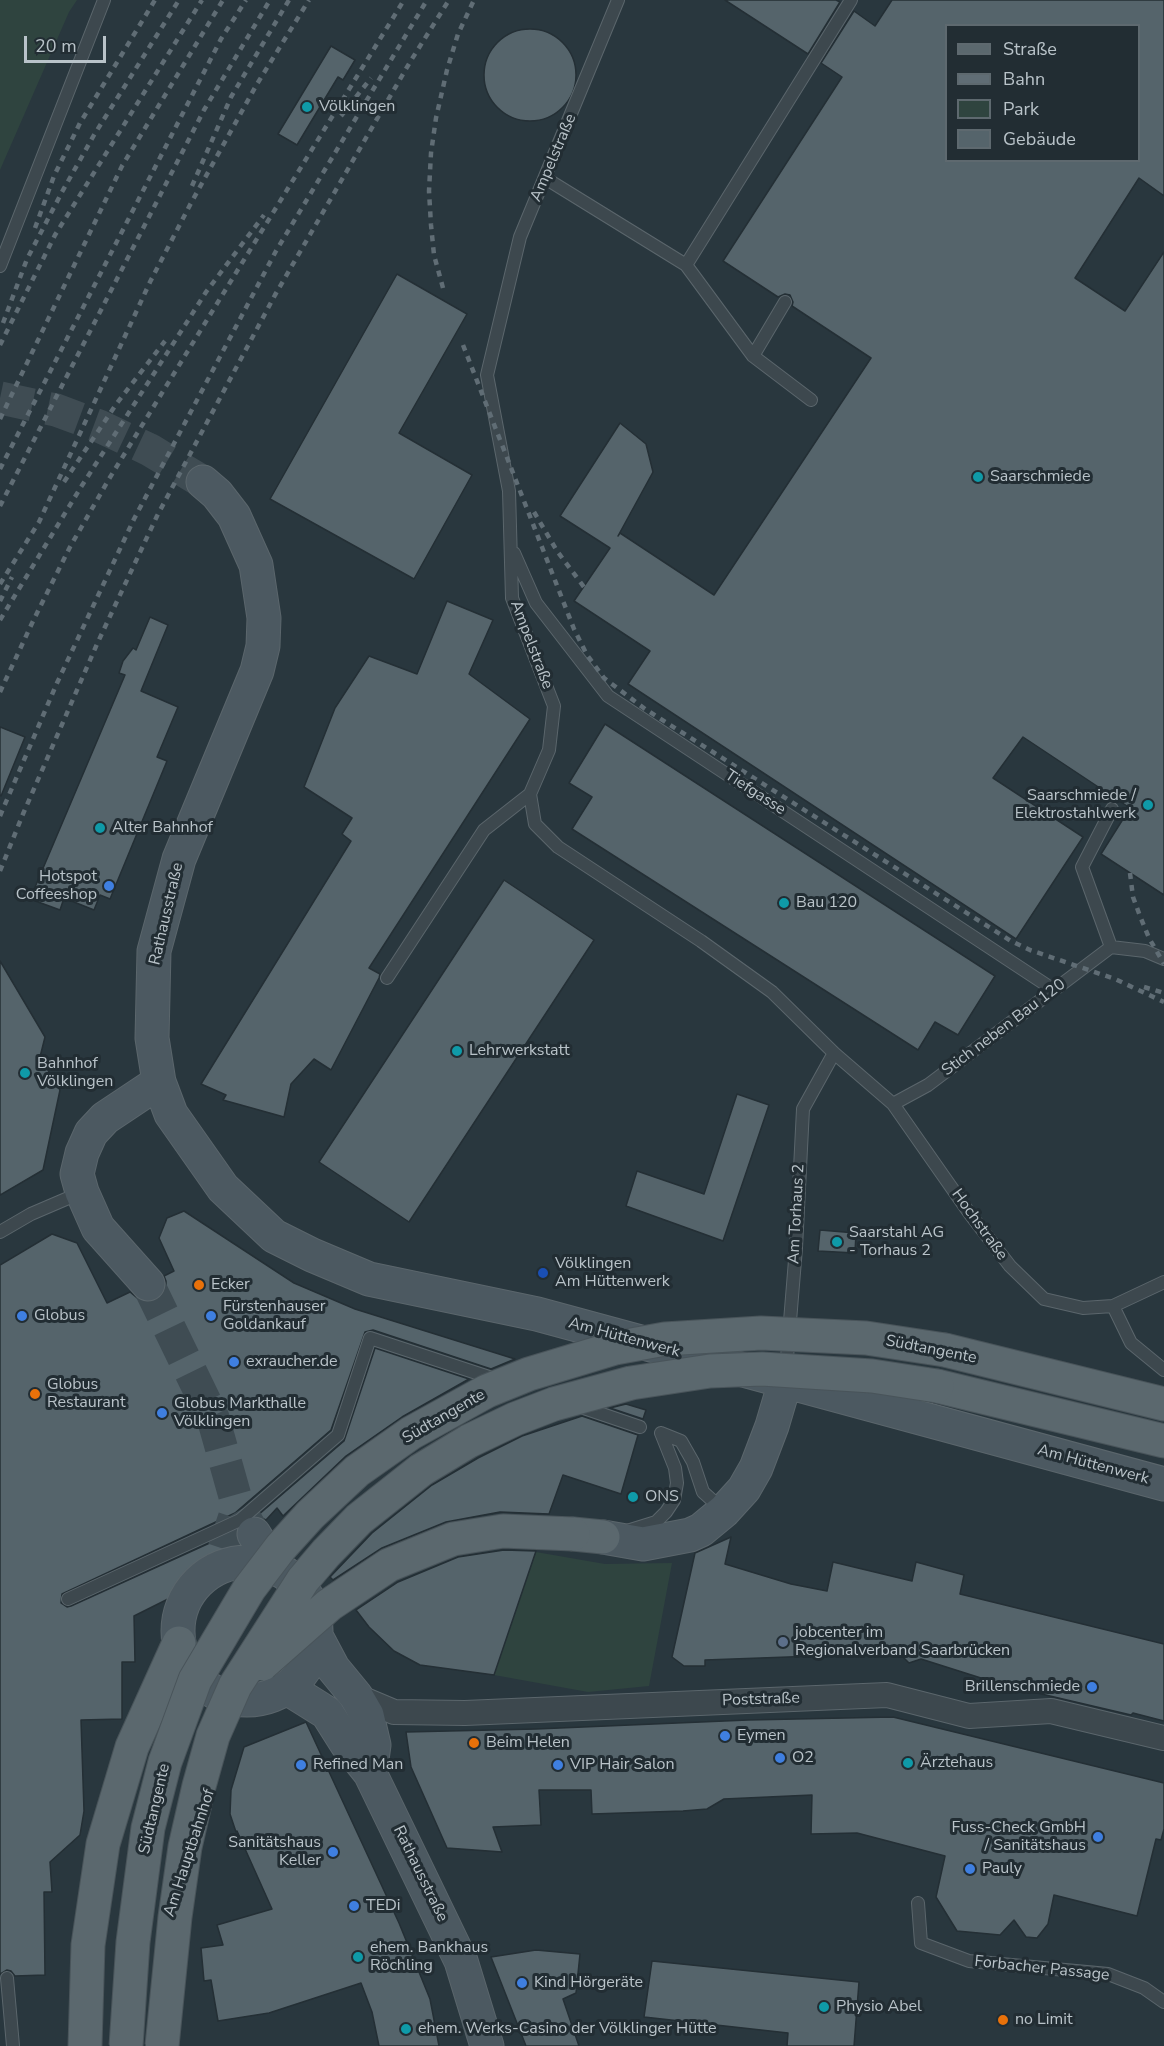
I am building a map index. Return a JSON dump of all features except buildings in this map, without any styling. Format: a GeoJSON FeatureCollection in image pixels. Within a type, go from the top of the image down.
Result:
{"type":"FeatureCollection","features":[{"type":"Feature","properties":{"kind":"main road","name":"Rathausstraße"},"geometry":{"type":"LineString","coordinates":[[159,1082],[152,1038],[154,951],[179,859],[257,671],[263,646],[264,618],[256,565],[234,516],[217,494],[203,482]]}},
{"type":"Feature","properties":{"kind":"main road"},"geometry":{"type":"LineString","coordinates":[[148,1284],[98,1228],[81,1192],[77,1174],[82,1153],[91,1133],[105,1118],[159,1082]]}},
{"type":"Feature","properties":{"kind":"main road","name":"Am Hüttenwerk"},"geometry":{"type":"LineString","coordinates":[[159,1082],[171,1114],[224,1188],[274,1236],[369,1279],[537,1314],[1164,1484]]}},
{"type":"Feature","properties":{"kind":"main road","name":"Südtangente"},"geometry":{"type":"LineString","coordinates":[[126,2046],[133,1941],[148,1828],[165,1762],[195,1680],[249,1589],[280,1547],[357,1471],[411,1433],[487,1391],[551,1366],[615,1348],[665,1339],[761,1333],[866,1338],[945,1350],[1164,1404]]}},
{"type":"Feature","properties":{"kind":"main road","name":"Südtangente"},"geometry":{"type":"LineString","coordinates":[[161,2046],[185,1847],[213,1736],[303,1580],[326,1553],[359,1519],[421,1470],[468,1441],[554,1404],[631,1383],[711,1371],[762,1369],[872,1376],[937,1386],[1164,1441]]}},
{"type":"Feature","properties":{"kind":"main road"},"geometry":{"type":"LineString","coordinates":[[238,1693],[329,1605],[389,1565],[453,1539],[503,1531],[588,1535],[643,1544],[673,1539],[701,1530],[724,1511],[744,1489],[756,1468],[785,1382]]}},
{"type":"Feature","properties":{"kind":"main road"},"geometry":{"type":"LineString","coordinates":[[254,1534],[275,1568]]}},
{"type":"Feature","properties":{"kind":"main road"},"geometry":{"type":"LineString","coordinates":[[220,1558],[236,1563],[260,1564],[275,1568],[290,1576],[302,1588],[315,1618],[316,1636],[313,1652],[306,1667],[286,1688],[263,1698],[238,1693],[224,1697],[202,1684],[186,1661],[180,1643],[181,1611],[188,1594],[220,1558]]}},
{"type":"Feature","properties":{"kind":"main road"},"geometry":{"type":"LineString","coordinates":[[316,1636],[333,1668],[368,1715],[374,1745],[370,1773]]}},
{"type":"Feature","properties":{"kind":"main road"},"geometry":{"type":"LineString","coordinates":[[85,2046],[88,1945],[103,1844],[132,1747],[180,1643]]}},
{"type":"Feature","properties":{"kind":"main road","name":"Rathausstraße"},"geometry":{"type":"LineString","coordinates":[[286,1688],[327,1713],[346,1743],[370,1773],[461,1962],[487,2046]]}},
{"type":"Feature","properties":{"kind":"street","name":"Poststraße"},"geometry":{"type":"LineString","coordinates":[[356,1696],[394,1712],[465,1713],[886,1695],[969,1716],[1051,1711],[1164,1738]]}},
{"type":"Feature","properties":{"kind":"lane"},"geometry":{"type":"LineString","coordinates":[[0,266],[104,0]]}},
{"type":"Feature","properties":{"kind":"lane","name":"Ampelstraße"},"geometry":{"type":"LineString","coordinates":[[530,794],[549,750],[554,706],[512,598],[509,491],[487,375],[520,237],[618,0]]}},
{"type":"Feature","properties":{"kind":"lane"},"geometry":{"type":"LineString","coordinates":[[686,265],[851,0]]}},
{"type":"Feature","properties":{"kind":"lane"},"geometry":{"type":"LineString","coordinates":[[545,178],[686,265],[753,356],[812,400]]}},
{"type":"Feature","properties":{"kind":"lane"},"geometry":{"type":"LineString","coordinates":[[753,356],[785,302]]}},
{"type":"Feature","properties":{"kind":"lane","name":"Tiefgasse"},"geometry":{"type":"LineString","coordinates":[[510,545],[536,603],[608,696],[1054,990]]}},
{"type":"Feature","properties":{"kind":"lane"},"geometry":{"type":"LineString","coordinates":[[387,978],[484,830],[530,794],[536,824],[558,847],[701,941],[772,992],[834,1053]]}},
{"type":"Feature","properties":{"kind":"lane"},"geometry":{"type":"LineString","coordinates":[[1112,809],[1082,867],[1111,947],[1145,951],[1164,959]]}},
{"type":"Feature","properties":{"kind":"lane","name":"Stich neben Bau 120"},"geometry":{"type":"LineString","coordinates":[[893,1104],[928,1085],[1111,947]]}},
{"type":"Feature","properties":{"kind":"lane","name":"Hochstraße"},"geometry":{"type":"LineString","coordinates":[[834,1053],[893,1104],[970,1214],[1010,1266],[1044,1299],[1083,1308],[1113,1306],[1164,1282]]}},
{"type":"Feature","properties":{"kind":"lane","name":"Am Torhaus 2"},"geometry":{"type":"LineString","coordinates":[[785,1382],[796,1248],[803,1109],[834,1053]]}},
{"type":"Feature","properties":{"kind":"lane"},"geometry":{"type":"LineString","coordinates":[[0,1232],[31,1214],[81,1192]]}},
{"type":"Feature","properties":{"kind":"lane"},"geometry":{"type":"LineString","coordinates":[[1113,1306],[1131,1343],[1164,1370]]}},
{"type":"Feature","properties":{"kind":"lane"},"geometry":{"type":"LineString","coordinates":[[68,1599],[240,1520],[338,1435],[370,1338],[640,1427]]}},
{"type":"Feature","properties":{"kind":"lane"},"geometry":{"type":"LineString","coordinates":[[588,1535],[638,1529],[656,1522],[666,1512],[674,1500],[677,1483],[675,1468],[661,1433],[681,1441],[693,1462],[704,1492],[724,1511]]}},
{"type":"Feature","properties":{"kind":"lane","name":"Forbacher Passage"},"geometry":{"type":"LineString","coordinates":[[918,1903],[921,1943],[969,1961],[1108,1974],[1144,1988],[1164,2002]]}},
{"type":"Feature","properties":{"kind":"lane"},"geometry":{"type":"LineString","coordinates":[[7,1978],[13,2046]]}},
{"type":"Feature","properties":{"kind":"green space"},"geometry":{"type":"Polygon","coordinates":[[[0,0],[77,0],[69,12],[0,170],[0,0]]]}},
{"type":"Feature","properties":{"kind":"green space"},"geometry":{"type":"Polygon","coordinates":[[[536,1552],[605,1564],[672,1563],[649,1686],[588,1692],[494,1675],[536,1552]]]}},
{"type":"Feature","properties":{"kind":"tunnel"},"geometry":{"type":"LineString","coordinates":[[0,398],[56,410],[99,426],[150,450],[203,482]]}},
{"type":"Feature","properties":{"kind":"tunnel"},"geometry":{"type":"LineString","coordinates":[[148,1284],[213,1418],[238,1507],[254,1534]]}},
{"type":"Feature","properties":{"kind":"tunnel"},"geometry":{"type":"LineString","coordinates":[[224,1549],[238,1507]]}},
{"type":"Feature","properties":{"kind":"railway"},"geometry":{"type":"LineString","coordinates":[[35,228],[54,176],[80,123],[155,0]]}},
{"type":"Feature","properties":{"kind":"railway"},"geometry":{"type":"LineString","coordinates":[[3,323],[27,259],[62,192],[94,135],[179,0]]}},
{"type":"Feature","properties":{"kind":"railway"},"geometry":{"type":"LineString","coordinates":[[0,345],[55,235],[202,0]]}},
{"type":"Feature","properties":{"kind":"railway"},"geometry":{"type":"LineString","coordinates":[[0,419],[122,166],[223,0]]}},
{"type":"Feature","properties":{"kind":"railway"},"geometry":{"type":"LineString","coordinates":[[0,469],[221,39],[246,0]]}},
{"type":"Feature","properties":{"kind":"railway"},"geometry":{"type":"LineString","coordinates":[[0,506],[204,110],[270,0]]}},
{"type":"Feature","properties":{"kind":"railway"},"geometry":{"type":"LineString","coordinates":[[192,186],[231,97],[289,0]]}},
{"type":"Feature","properties":{"kind":"railway"},"geometry":{"type":"LineString","coordinates":[[0,584],[39,522],[150,282],[191,203],[257,84],[309,0]]}},
{"type":"Feature","properties":{"kind":"railway"},"geometry":{"type":"LineString","coordinates":[[0,692],[70,547],[109,479],[404,0]]}},
{"type":"Feature","properties":{"kind":"railway"},"geometry":{"type":"LineString","coordinates":[[0,816],[57,683],[134,519],[276,251],[427,0]]}},
{"type":"Feature","properties":{"kind":"railway"},"geometry":{"type":"LineString","coordinates":[[0,871],[97,644],[157,516],[275,295],[410,62],[449,0]]}},
{"type":"Feature","properties":{"kind":"railway"},"geometry":{"type":"LineString","coordinates":[[443,288],[434,255],[431,225],[429,191],[431,153],[447,70],[458,34],[474,0]]}},
{"type":"Feature","properties":{"kind":"railway"},"geometry":{"type":"LineString","coordinates":[[341,116],[371,78]]}},
{"type":"Feature","properties":{"kind":"railway"},"geometry":{"type":"LineString","coordinates":[[0,620],[81,487],[206,292],[264,215]]}},
{"type":"Feature","properties":{"kind":"railway"},"geometry":{"type":"LineString","coordinates":[[64,482],[117,403],[165,341]]}},
{"type":"Feature","properties":{"kind":"railway"},"geometry":{"type":"LineString","coordinates":[[463,345],[574,629],[587,655],[604,678],[645,709],[1011,941],[1030,950],[1115,979],[1164,1002]]}},
{"type":"Feature","properties":{"kind":"railway"},"geometry":{"type":"LineString","coordinates":[[534,512],[557,551],[584,587]]}},
{"type":"Feature","properties":{"kind":"railway"},"geometry":{"type":"LineString","coordinates":[[0,601],[12,577]]}},
{"type":"Feature","properties":{"kind":"railway"},"geometry":{"type":"LineString","coordinates":[[1130,873],[1133,897],[1140,916],[1164,964]]}},
{"type":"Feature","properties":{"kind":"railway"},"geometry":{"type":"LineString","coordinates":[[1144,987],[1164,993]]}},
{"type":"Feature","properties":{"kind":"place","name":"Völklingen"},"geometry":{"type":"Point","coordinates":[307,107]}},
{"type":"Feature","properties":{"kind":"place","name":"Saarschmiede"},"geometry":{"type":"Point","coordinates":[978,477]}},
{"type":"Feature","properties":{"kind":"place","name":"Saarschmiede / Elektrostahlwerk"},"geometry":{"type":"Point","coordinates":[1148,805]}},
{"type":"Feature","properties":{"kind":"place","name":"Alter Bahnhof"},"geometry":{"type":"Point","coordinates":[100,828]}},
{"type":"Feature","properties":{"kind":"place","name":"Hotspot Coffeeshop"},"geometry":{"type":"Point","coordinates":[109,886]}},
{"type":"Feature","properties":{"kind":"place","name":"Bau 120"},"geometry":{"type":"Point","coordinates":[784,903]}},
{"type":"Feature","properties":{"kind":"place","name":"Lehrwerkstatt"},"geometry":{"type":"Point","coordinates":[457,1051]}},
{"type":"Feature","properties":{"kind":"place","name":"Bahnhof Völklingen"},"geometry":{"type":"Point","coordinates":[25,1073]}},
{"type":"Feature","properties":{"kind":"place","name":"Saarstahl AG - Torhaus 2"},"geometry":{"type":"Point","coordinates":[837,1242]}},
{"type":"Feature","properties":{"kind":"place","name":"Völklingen Am Hüttenwerk"},"geometry":{"type":"Point","coordinates":[543,1273]}},
{"type":"Feature","properties":{"kind":"place","name":"Ecker"},"geometry":{"type":"Point","coordinates":[199,1285]}},
{"type":"Feature","properties":{"kind":"place","name":"Globus"},"geometry":{"type":"Point","coordinates":[22,1316]}},
{"type":"Feature","properties":{"kind":"place","name":"Fürstenhauser Goldankauf"},"geometry":{"type":"Point","coordinates":[211,1316]}},
{"type":"Feature","properties":{"kind":"place","name":"exraucher.de"},"geometry":{"type":"Point","coordinates":[234,1362]}},
{"type":"Feature","properties":{"kind":"place","name":"Globus Restaurant"},"geometry":{"type":"Point","coordinates":[35,1394]}},
{"type":"Feature","properties":{"kind":"place","name":"Globus Markthalle Völklingen"},"geometry":{"type":"Point","coordinates":[162,1413]}},
{"type":"Feature","properties":{"kind":"place","name":"ONS"},"geometry":{"type":"Point","coordinates":[633,1497]}},
{"type":"Feature","properties":{"kind":"place","name":"jobcenter im Regionalverband Saarbrücken"},"geometry":{"type":"Point","coordinates":[783,1642]}},
{"type":"Feature","properties":{"kind":"place","name":"Brillenschmiede"},"geometry":{"type":"Point","coordinates":[1092,1687]}},
{"type":"Feature","properties":{"kind":"place","name":"Eymen"},"geometry":{"type":"Point","coordinates":[725,1736]}},
{"type":"Feature","properties":{"kind":"place","name":"Beim Helen"},"geometry":{"type":"Point","coordinates":[474,1743]}},
{"type":"Feature","properties":{"kind":"place","name":"O2"},"geometry":{"type":"Point","coordinates":[780,1758]}},
{"type":"Feature","properties":{"kind":"place","name":"Ärztehaus"},"geometry":{"type":"Point","coordinates":[908,1763]}},
{"type":"Feature","properties":{"kind":"place","name":"Refined Man"},"geometry":{"type":"Point","coordinates":[301,1765]}},
{"type":"Feature","properties":{"kind":"place","name":"VIP Hair Salon"},"geometry":{"type":"Point","coordinates":[558,1765]}},
{"type":"Feature","properties":{"kind":"place","name":"Fuss-Check GmbH / Sanitätshaus"},"geometry":{"type":"Point","coordinates":[1098,1837]}},
{"type":"Feature","properties":{"kind":"place","name":"Sanitätshaus Keller"},"geometry":{"type":"Point","coordinates":[333,1852]}},
{"type":"Feature","properties":{"kind":"place","name":"Pauly"},"geometry":{"type":"Point","coordinates":[970,1869]}},
{"type":"Feature","properties":{"kind":"place","name":"TEDi"},"geometry":{"type":"Point","coordinates":[354,1906]}},
{"type":"Feature","properties":{"kind":"place","name":"ehem. Bankhaus Röchling"},"geometry":{"type":"Point","coordinates":[358,1957]}},
{"type":"Feature","properties":{"kind":"place","name":"Kind Hörgeräte"},"geometry":{"type":"Point","coordinates":[522,1983]}},
{"type":"Feature","properties":{"kind":"place","name":"Physio Abel"},"geometry":{"type":"Point","coordinates":[824,2007]}},
{"type":"Feature","properties":{"kind":"place","name":"no Limit"},"geometry":{"type":"Point","coordinates":[1003,2020]}},
{"type":"Feature","properties":{"kind":"place","name":"ehem. Werks-Casino der Völklinger Hütte"},"geometry":{"type":"Point","coordinates":[406,2029]}}]}
